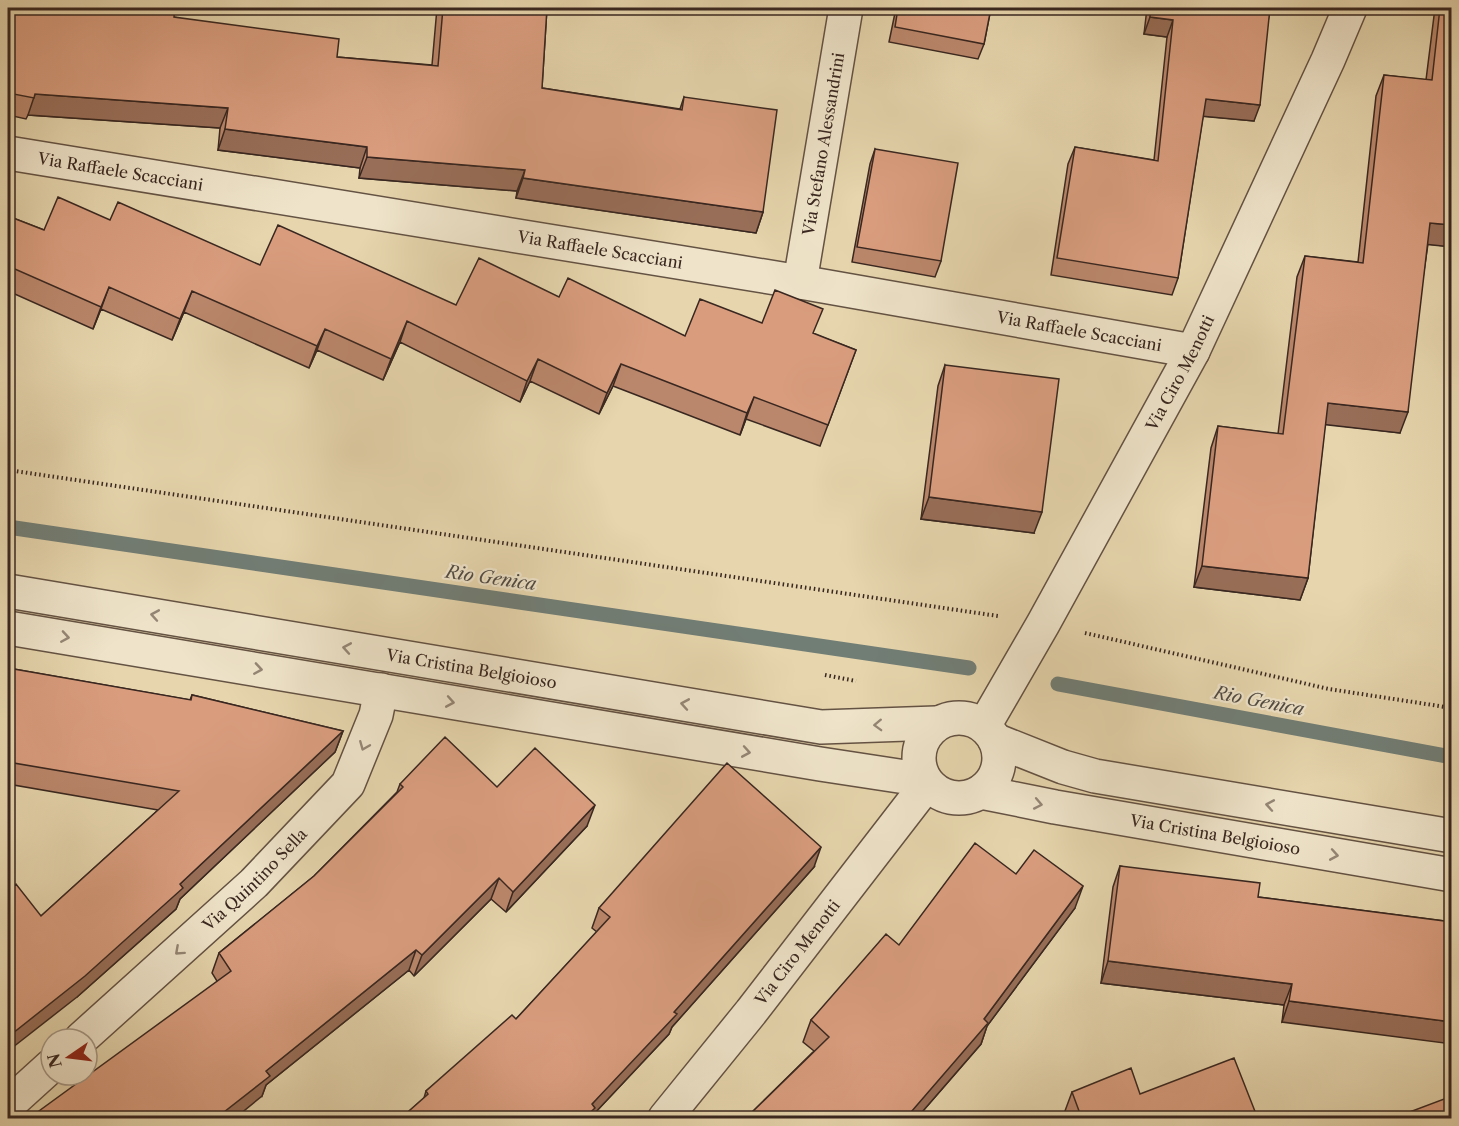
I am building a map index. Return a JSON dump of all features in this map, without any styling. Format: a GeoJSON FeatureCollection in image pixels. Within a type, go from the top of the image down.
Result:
{"type":"FeatureCollection","features":[{"type":"Feature","properties":{"kind":"street","name":"Via Stefano Alessandrini"},"geometry":{"type":"LineString","coordinates":[[801,282],[846,8]]}},
{"type":"Feature","properties":{"kind":"street","name":"Via Ciro Menotti"},"geometry":{"type":"LineString","coordinates":[[990,733],[1043,624],[1193,351],[1350,8]]}},
{"type":"Feature","properties":{"kind":"street","name":"Via Raffaele Scacciani"},"geometry":{"type":"LineString","coordinates":[[8,153],[801,282],[1193,351]]}},
{"type":"Feature","properties":{"kind":"street","name":"Via Cristina Belgioioso"},"geometry":{"type":"LineString","coordinates":[[8,591],[821,727],[936,723],[952,717],[969,718],[990,733],[1063,767],[1095,776],[1452,836]]}},
{"type":"Feature","properties":{"kind":"street","name":"Via Cristina Belgioioso"},"geometry":{"type":"LineString","coordinates":[[8,628],[926,782],[944,795],[962,798],[981,792],[1055,807],[1452,875]]}},
{"type":"Feature","properties":{"kind":"street","name":"Via Quintino Sella"},"geometry":{"type":"LineString","coordinates":[[94,1027],[254,883],[348,784],[376,715],[381,690]]}},
{"type":"Feature","properties":{"kind":"street"},"geometry":{"type":"LineString","coordinates":[[926,782],[918,765],[919,749],[925,734],[936,723]]}},
{"type":"Feature","properties":{"kind":"street"},"geometry":{"type":"LineString","coordinates":[[981,792],[992,782],[1000,754],[990,733]]}},
{"type":"Feature","properties":{"kind":"street","name":"Via Ciro Menotti"},"geometry":{"type":"LineString","coordinates":[[665,1119],[751,1012],[926,782]]}},
{"type":"Feature","properties":{"kind":"street"},"geometry":{"type":"LineString","coordinates":[[8,1106],[39,1077]]}},
{"type":"Feature","properties":{"kind":"path"},"geometry":{"type":"LineString","coordinates":[[8,470],[1008,617]]}},
{"type":"Feature","properties":{"kind":"path"},"geometry":{"type":"LineString","coordinates":[[1077,632],[1329,689],[1452,708]]}},
{"type":"Feature","properties":{"kind":"path"},"geometry":{"type":"LineString","coordinates":[[825,675],[860,681]]}},
{"type":"Feature","properties":{"kind":"building"},"geometry":{"type":"Polygon","coordinates":[[[8,8],[175,8],[174,17],[339,39],[337,57],[438,66],[443,8],[547,8],[542,88],[682,110],[684,97],[777,110],[763,212],[523,178],[525,170],[367,157],[367,147],[225,129],[228,108],[35,94],[34,98],[8,93],[8,8]]]}},
{"type":"Feature","properties":{"kind":"building"},"geometry":{"type":"Polygon","coordinates":[[[898,8],[991,8],[984,44],[895,27],[898,8]]]}},
{"type":"Feature","properties":{"kind":"building"},"geometry":{"type":"Polygon","coordinates":[[[1151,8],[1270,8],[1260,105],[1206,99],[1178,278],[1057,258],[1075,147],[1158,161],[1173,20],[1150,17],[1151,8]]]}},
{"type":"Feature","properties":{"kind":"building"},"geometry":{"type":"Polygon","coordinates":[[[1440,8],[1452,8],[1452,225],[1430,223],[1408,412],[1328,403],[1308,578],[1202,566],[1218,426],[1283,434],[1305,256],[1363,263],[1384,75],[1432,80],[1440,8]]]}},
{"type":"Feature","properties":{"kind":"building"},"geometry":{"type":"Polygon","coordinates":[[[875,149],[958,163],[941,261],[857,247],[875,149]]]}},
{"type":"Feature","properties":{"kind":"building"},"geometry":{"type":"Polygon","coordinates":[[[58,197],[110,220],[118,202],[260,265],[278,225],[456,305],[479,258],[559,297],[568,278],[685,336],[700,299],[762,323],[775,290],[823,309],[813,333],[856,350],[828,425],[754,397],[747,413],[621,364],[607,393],[538,359],[527,381],[407,321],[391,359],[325,329],[317,346],[192,291],[180,319],[109,287],[101,307],[8,266],[8,216],[44,230],[58,197]]]}},
{"type":"Feature","properties":{"kind":"building"},"geometry":{"type":"Polygon","coordinates":[[[945,365],[1059,379],[1042,512],[929,497],[945,365]]]}},
{"type":"Feature","properties":{"kind":"building"},"geometry":{"type":"Polygon","coordinates":[[[8,668],[191,700],[192,695],[343,731],[180,884],[183,888],[85,976],[8,1037],[8,891],[16,884],[41,916],[179,791],[8,762],[8,668]]]}},
{"type":"Feature","properties":{"kind":"building"},"geometry":{"type":"Polygon","coordinates":[[[445,737],[497,787],[535,748],[595,805],[513,892],[499,878],[422,955],[416,950],[266,1071],[270,1076],[215,1119],[28,1119],[72,1087],[99,1087],[99,1067],[231,971],[219,953],[314,876],[403,787],[400,784],[445,737]]]}},
{"type":"Feature","properties":{"kind":"building"},"geometry":{"type":"Polygon","coordinates":[[[727,763],[821,847],[674,1012],[677,1014],[592,1104],[595,1108],[583,1119],[400,1119],[428,1094],[426,1091],[512,1015],[516,1019],[610,917],[599,908],[727,763]]]}},
{"type":"Feature","properties":{"kind":"building"},"geometry":{"type":"Polygon","coordinates":[[[975,843],[1016,874],[1034,850],[1083,886],[984,1019],[988,1023],[905,1119],[745,1119],[829,1037],[811,1020],[886,934],[899,945],[975,843]]]}},
{"type":"Feature","properties":{"kind":"building"},"geometry":{"type":"Polygon","coordinates":[[[1120,866],[1260,883],[1258,897],[1452,922],[1452,1022],[1289,1001],[1292,984],[1108,961],[1120,866]]]}},
{"type":"Feature","properties":{"kind":"building"},"geometry":{"type":"Polygon","coordinates":[[[1234,1058],[1258,1119],[1082,1119],[1072,1092],[1131,1068],[1140,1094],[1234,1058]]]}},
{"type":"Feature","properties":{"kind":"building"},"geometry":{"type":"Polygon","coordinates":[[[1452,1096],[1452,1119],[1391,1119],[1452,1096]]]}},
{"type":"Feature","properties":{"kind":"waterway","name":"Rio Genica"},"geometry":{"type":"LineString","coordinates":[[8,527],[969,668]]}},
{"type":"Feature","properties":{"kind":"waterway","name":"Rio Genica"},"geometry":{"type":"LineString","coordinates":[[1058,684],[1452,757]]}}]}
